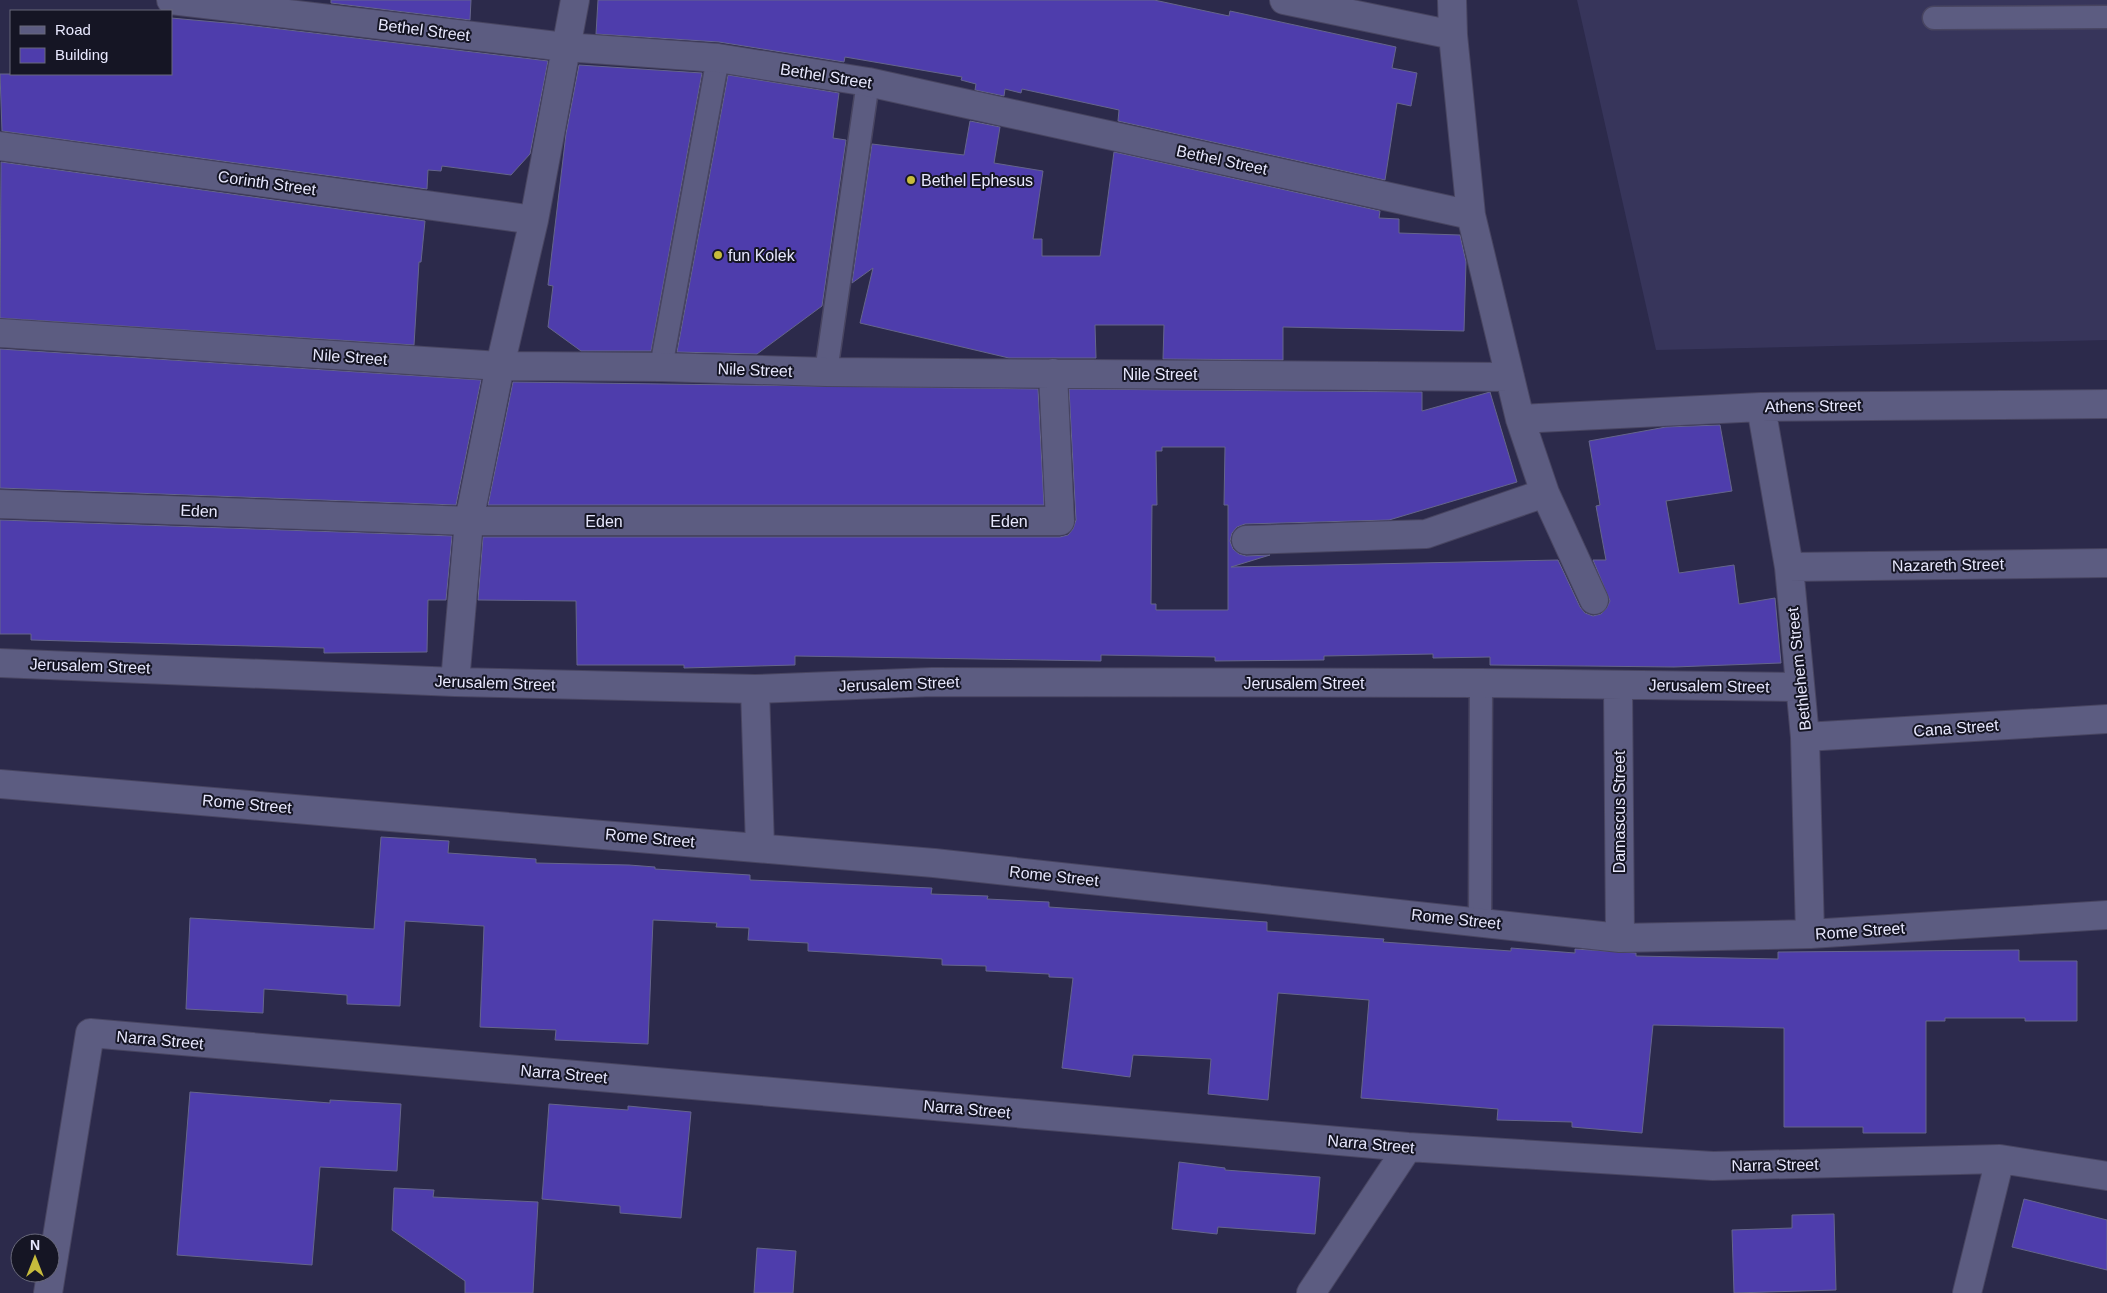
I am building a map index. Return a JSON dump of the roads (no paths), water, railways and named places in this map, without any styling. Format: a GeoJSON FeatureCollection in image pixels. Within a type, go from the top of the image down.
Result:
{"type":"FeatureCollection","features":[{"type":"Feature","properties":{"kind":"street","name":"Bethel Street"},"geometry":{"type":"LineString","coordinates":[[171,0],[565,47],[718,58],[868,82],[1471,215]]}},
{"type":"Feature","properties":{"kind":"street"},"geometry":{"type":"LineString","coordinates":[[455,682],[469,521],[500,366],[534,220],[574,0]]}},
{"type":"Feature","properties":{"kind":"street"},"geometry":{"type":"LineString","coordinates":[[1284,0],[1453,34]]}},
{"type":"Feature","properties":{"kind":"street"},"geometry":{"type":"LineString","coordinates":[[1452,0],[1453,34],[1471,215],[1520,419],[1545,493],[1594,600]]}},
{"type":"Feature","properties":{"kind":"street","name":"Corinth Street"},"geometry":{"type":"LineString","coordinates":[[0,146],[534,220]]}},
{"type":"Feature","properties":{"kind":"street","name":"Nile Street"},"geometry":{"type":"LineString","coordinates":[[0,334],[500,366],[661,367],[826,372],[1510,376]]}},
{"type":"Feature","properties":{"kind":"street","name":"Eden"},"geometry":{"type":"LineString","coordinates":[[0,504],[469,521],[1060,521],[1053,373]]}},
{"type":"Feature","properties":{"kind":"street","name":"Athens Street"},"geometry":{"type":"LineString","coordinates":[[1520,419],[1761,407],[2107,404]]}},
{"type":"Feature","properties":{"kind":"street","name":"Bethlehem Street"},"geometry":{"type":"LineString","coordinates":[[1761,407],[1789,567],[1805,737],[1810,934]]}},
{"type":"Feature","properties":{"kind":"street"},"geometry":{"type":"LineString","coordinates":[[1246,540],[1426,534],[1545,493]]}},
{"type":"Feature","properties":{"kind":"street","name":"Nazareth Street"},"geometry":{"type":"LineString","coordinates":[[1789,567],[2107,563]]}},
{"type":"Feature","properties":{"kind":"street","name":"Jerusalem Street"},"geometry":{"type":"LineString","coordinates":[[0,663],[455,682],[755,689],[932,682],[1481,683],[1799,688]]}},
{"type":"Feature","properties":{"kind":"street","name":"Damascus Street"},"geometry":{"type":"LineString","coordinates":[[1618,686],[1620,938]]}},
{"type":"Feature","properties":{"kind":"street"},"geometry":{"type":"LineString","coordinates":[[755,689],[760,847]]}},
{"type":"Feature","properties":{"kind":"street","name":"Cana Street"},"geometry":{"type":"LineString","coordinates":[[1805,737],[2107,719]]}},
{"type":"Feature","properties":{"kind":"street","name":"Rome Street"},"geometry":{"type":"LineString","coordinates":[[0,784],[944,864],[1620,938],[1810,934],[2107,915]]}},
{"type":"Feature","properties":{"kind":"street","name":"Narra Street"},"geometry":{"type":"LineString","coordinates":[[48,1293],[90,1034],[1408,1148],[1713,1166],[2000,1159],[2107,1176]]}},
{"type":"Feature","properties":{"kind":"street"},"geometry":{"type":"LineString","coordinates":[[1311,1293],[1408,1148]]}},
{"type":"Feature","properties":{"kind":"street"},"geometry":{"type":"LineString","coordinates":[[1967,1293],[2000,1159]]}},
{"type":"Feature","properties":{"kind":"lane"},"geometry":{"type":"LineString","coordinates":[[1934,18],[2107,17]]}},
{"type":"Feature","properties":{"kind":"lane"},"geometry":{"type":"LineString","coordinates":[[661,367],[718,58]]}},
{"type":"Feature","properties":{"kind":"lane"},"geometry":{"type":"LineString","coordinates":[[826,372],[868,82]]}},
{"type":"Feature","properties":{"kind":"lane"},"geometry":{"type":"LineString","coordinates":[[1480,922],[1481,683]]}},
{"type":"Feature","properties":{"kind":"place","name":"Bethel Ephesus"},"geometry":{"type":"Point","coordinates":[911,180]}},
{"type":"Feature","properties":{"kind":"place","name":"fun Kolek"},"geometry":{"type":"Point","coordinates":[718,255]}}]}
